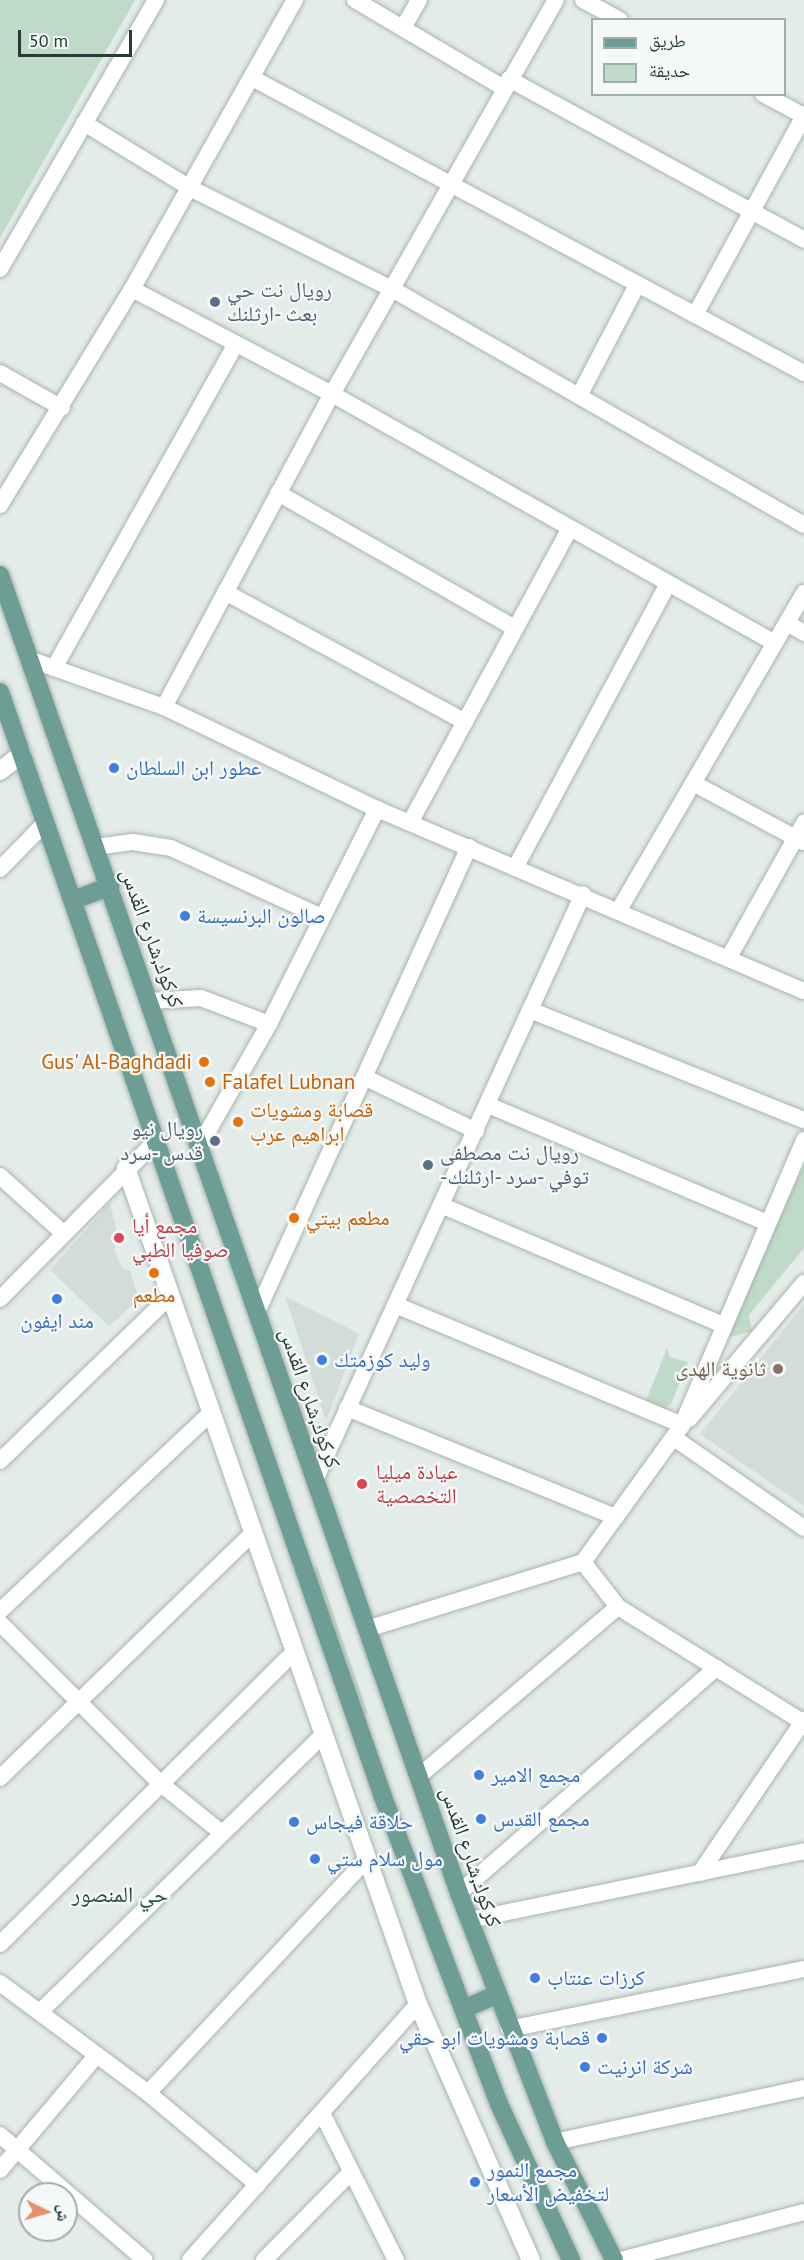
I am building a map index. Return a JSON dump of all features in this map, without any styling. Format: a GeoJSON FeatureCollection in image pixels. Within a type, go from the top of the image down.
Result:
{"type":"FeatureCollection","features":[{"type":"Feature","properties":{"kind":"main road","name":"كركوك,شارع القدس"},"geometry":{"type":"LineString","coordinates":[[0,575],[496,1995],[555,2142],[614,2260]]}},
{"type":"Feature","properties":{"kind":"main road"},"geometry":{"type":"LineString","coordinates":[[0,692],[74,900],[154,1143],[383,1797],[504,2115],[571,2260]]}},
{"type":"Feature","properties":{"kind":"main road"},"geometry":{"type":"LineString","coordinates":[[74,900],[110,886]]}},
{"type":"Feature","properties":{"kind":"main road"},"geometry":{"type":"LineString","coordinates":[[464,2009],[496,1995]]}},
{"type":"Feature","properties":{"kind":"street"},"geometry":{"type":"LineString","coordinates":[[0,270],[156,0]]}},
{"type":"Feature","properties":{"kind":"street"},"geometry":{"type":"LineString","coordinates":[[0,505],[62,408],[255,79],[295,0]]}},
{"type":"Feature","properties":{"kind":"street"},"geometry":{"type":"LineString","coordinates":[[355,0],[506,83],[804,240]]}},
{"type":"Feature","properties":{"kind":"street"},"geometry":{"type":"LineString","coordinates":[[404,26],[418,0]]}},
{"type":"Feature","properties":{"kind":"street"},"geometry":{"type":"LineString","coordinates":[[164,708],[332,394],[506,83],[556,0]]}},
{"type":"Feature","properties":{"kind":"street"},"geometry":{"type":"LineString","coordinates":[[583,0],[616,18]]}},
{"type":"Feature","properties":{"kind":"street"},"geometry":{"type":"LineString","coordinates":[[255,79],[453,181],[638,285],[804,373]]}},
{"type":"Feature","properties":{"kind":"street"},"geometry":{"type":"LineString","coordinates":[[695,315],[804,116],[767,96]]}},
{"type":"Feature","properties":{"kind":"street"},"geometry":{"type":"LineString","coordinates":[[84,123],[190,188],[392,289],[804,525]]}},
{"type":"Feature","properties":{"kind":"street"},"geometry":{"type":"LineString","coordinates":[[579,396],[638,285]]}},
{"type":"Feature","properties":{"kind":"street"},"geometry":{"type":"LineString","coordinates":[[132,289],[332,394],[569,530],[775,643]]}},
{"type":"Feature","properties":{"kind":"street"},"geometry":{"type":"LineString","coordinates":[[54,668],[235,345]]}},
{"type":"Feature","properties":{"kind":"street"},"geometry":{"type":"LineString","coordinates":[[0,373],[62,408]]}},
{"type":"Feature","properties":{"kind":"street"},"geometry":{"type":"LineString","coordinates":[[278,493],[515,628]]}},
{"type":"Feature","properties":{"kind":"street"},"geometry":{"type":"LineString","coordinates":[[411,821],[569,530]]}},
{"type":"Feature","properties":{"kind":"street"},"geometry":{"type":"LineString","coordinates":[[515,868],[668,584]]}},
{"type":"Feature","properties":{"kind":"street"},"geometry":{"type":"LineString","coordinates":[[225,592],[465,722]]}},
{"type":"Feature","properties":{"kind":"street"},"geometry":{"type":"LineString","coordinates":[[620,908],[804,593]]}},
{"type":"Feature","properties":{"kind":"street"},"geometry":{"type":"LineString","coordinates":[[787,622],[804,633]]}},
{"type":"Feature","properties":{"kind":"street"},"geometry":{"type":"LineString","coordinates":[[29,659],[164,708],[376,809],[411,821],[515,868],[620,908],[804,991]]}},
{"type":"Feature","properties":{"kind":"street"},"geometry":{"type":"LineString","coordinates":[[0,771],[22,754]]}},
{"type":"Feature","properties":{"kind":"street"},"geometry":{"type":"LineString","coordinates":[[693,783],[801,835],[729,957]]}},
{"type":"Feature","properties":{"kind":"street"},"geometry":{"type":"LineString","coordinates":[[200,1145],[269,1024],[376,809]]}},
{"type":"Feature","properties":{"kind":"street"},"geometry":{"type":"LineString","coordinates":[[0,869],[46,822]]}},
{"type":"Feature","properties":{"kind":"street"},"geometry":{"type":"LineString","coordinates":[[96,847],[133,842],[171,848],[321,916]]}},
{"type":"Feature","properties":{"kind":"street"},"geometry":{"type":"LineString","coordinates":[[257,1312],[366,1078],[469,847]]}},
{"type":"Feature","properties":{"kind":"street"},"geometry":{"type":"LineString","coordinates":[[315,1480],[347,1408],[398,1306],[583,894]]}},
{"type":"Feature","properties":{"kind":"street"},"geometry":{"type":"LineString","coordinates":[[150,1001],[201,998],[269,1024]]}},
{"type":"Feature","properties":{"kind":"street"},"geometry":{"type":"LineString","coordinates":[[530,1010],[804,1120]]}},
{"type":"Feature","properties":{"kind":"street"},"geometry":{"type":"LineString","coordinates":[[366,1078],[476,1131]]}},
{"type":"Feature","properties":{"kind":"street"},"geometry":{"type":"LineString","coordinates":[[488,1105],[767,1223]]}},
{"type":"Feature","properties":{"kind":"street"},"geometry":{"type":"LineString","coordinates":[[678,1432],[804,1140]]}},
{"type":"Feature","properties":{"kind":"street"},"geometry":{"type":"LineString","coordinates":[[0,1299],[62,1232],[154,1143]]}},
{"type":"Feature","properties":{"kind":"street"},"geometry":{"type":"LineString","coordinates":[[126,1168],[418,2004],[531,2260]]}},
{"type":"Feature","properties":{"kind":"street"},"geometry":{"type":"LineString","coordinates":[[0,1176],[62,1232]]}},
{"type":"Feature","properties":{"kind":"street"},"geometry":{"type":"LineString","coordinates":[[443,1206],[723,1325]]}},
{"type":"Feature","properties":{"kind":"street"},"geometry":{"type":"LineString","coordinates":[[367,1629],[583,1562],[678,1432],[804,1283]]}},
{"type":"Feature","properties":{"kind":"street"},"geometry":{"type":"LineString","coordinates":[[0,1461],[171,1295]]}},
{"type":"Feature","properties":{"kind":"street"},"geometry":{"type":"LineString","coordinates":[[398,1306],[678,1432],[804,1528]]}},
{"type":"Feature","properties":{"kind":"street"},"geometry":{"type":"LineString","coordinates":[[347,1408],[616,1517]]}},
{"type":"Feature","properties":{"kind":"street"},"geometry":{"type":"LineString","coordinates":[[0,1611],[211,1413]]}},
{"type":"Feature","properties":{"kind":"street"},"geometry":{"type":"LineString","coordinates":[[0,1778],[252,1534]]}},
{"type":"Feature","properties":{"kind":"street"},"geometry":{"type":"LineString","coordinates":[[583,1562],[618,1607],[804,1721],[700,1873]]}},
{"type":"Feature","properties":{"kind":"street"},"geometry":{"type":"LineString","coordinates":[[418,1777],[618,1607]]}},
{"type":"Feature","properties":{"kind":"street"},"geometry":{"type":"LineString","coordinates":[[0,1623],[161,1784],[222,1833]]}},
{"type":"Feature","properties":{"kind":"street"},"geometry":{"type":"LineString","coordinates":[[0,1944],[294,1652]]}},
{"type":"Feature","properties":{"kind":"street"},"geometry":{"type":"LineString","coordinates":[[459,1893],[716,1668]]}},
{"type":"Feature","properties":{"kind":"street"},"geometry":{"type":"LineString","coordinates":[[40,2013],[323,1735]]}},
{"type":"Feature","properties":{"kind":"street"},"geometry":{"type":"LineString","coordinates":[[469,1920],[804,1851]]}},
{"type":"Feature","properties":{"kind":"street"},"geometry":{"type":"LineString","coordinates":[[148,2093],[367,1859]]}},
{"type":"Feature","properties":{"kind":"street"},"geometry":{"type":"LineString","coordinates":[[509,2029],[804,1969]]}},
{"type":"Feature","properties":{"kind":"street"},"geometry":{"type":"LineString","coordinates":[[0,1983],[148,2093],[258,2185]]}},
{"type":"Feature","properties":{"kind":"street"},"geometry":{"type":"LineString","coordinates":[[190,2260],[418,2004]]}},
{"type":"Feature","properties":{"kind":"street"},"geometry":{"type":"LineString","coordinates":[[0,2170],[97,2055]]}},
{"type":"Feature","properties":{"kind":"street"},"geometry":{"type":"LineString","coordinates":[[555,2142],[804,2088]]}},
{"type":"Feature","properties":{"kind":"street"},"geometry":{"type":"LineString","coordinates":[[322,2113],[396,2260]]}},
{"type":"Feature","properties":{"kind":"street"},"geometry":{"type":"LineString","coordinates":[[0,2134],[145,2260]]}},
{"type":"Feature","properties":{"kind":"street"},"geometry":{"type":"LineString","coordinates":[[264,2260],[351,2172]]}},
{"type":"Feature","properties":{"kind":"street"},"geometry":{"type":"LineString","coordinates":[[621,2260],[804,2212]]}},
{"type":"Feature","properties":{"kind":"shaded area"},"geometry":{"type":"Polygon","coordinates":[[[110,1203],[119,1240],[114,1250],[122,1268],[130,1271],[139,1299],[109,1326],[50,1270],[110,1203]]]}},
{"type":"Feature","properties":{"kind":"shaded area"},"geometry":{"type":"Polygon","coordinates":[[[285,1296],[359,1334],[326,1421],[285,1296]]]}},
{"type":"Feature","properties":{"kind":"shaded area","name":"ثانوية الهدى"},"geometry":{"type":"Polygon","coordinates":[[[804,1304],[804,1506],[700,1434],[804,1304]]]}},
{"type":"Feature","properties":{"kind":"green space"},"geometry":{"type":"Polygon","coordinates":[[[0,0],[135,0],[0,238],[0,0]]]}},
{"type":"Feature","properties":{"kind":"green space"},"geometry":{"type":"Polygon","coordinates":[[[804,1166],[804,1248],[749,1315],[752,1331],[723,1339],[804,1166]]]}},
{"type":"Feature","properties":{"kind":"green space"},"geometry":{"type":"Polygon","coordinates":[[[667,1348],[670,1357],[688,1362],[671,1404],[664,1408],[646,1401],[667,1348]]]}},
{"type":"Feature","properties":{"kind":"green space"},"geometry":{"type":"Polygon","coordinates":[[[317,1566],[368,1714],[360,1716],[309,1569],[317,1566]]]}},
{"type":"Feature","properties":{"kind":"place","name":"رويال نت حي بعث -ارثلنك"},"geometry":{"type":"Point","coordinates":[215,302]}},
{"type":"Feature","properties":{"kind":"place","name":"عطور ابن السلطان"},"geometry":{"type":"Point","coordinates":[114,768]}},
{"type":"Feature","properties":{"kind":"place","name":"صالون البرنسيسة"},"geometry":{"type":"Point","coordinates":[185,916]}},
{"type":"Feature","properties":{"kind":"place","name":"Gus' Al-Baghdadi"},"geometry":{"type":"Point","coordinates":[204,1062]}},
{"type":"Feature","properties":{"kind":"place","name":"Falafel Lubnan"},"geometry":{"type":"Point","coordinates":[210,1082]}},
{"type":"Feature","properties":{"kind":"place","name":"قصابة ومشويات ابراهيم عرب"},"geometry":{"type":"Point","coordinates":[238,1122]}},
{"type":"Feature","properties":{"kind":"place","name":"رويال نيو قدس -سرد"},"geometry":{"type":"Point","coordinates":[215,1141]}},
{"type":"Feature","properties":{"kind":"place","name":"رويال نت مصطفى -توفي -سرد -ارثلنك"},"geometry":{"type":"Point","coordinates":[428,1165]}},
{"type":"Feature","properties":{"kind":"place","name":"مطعم بيتي"},"geometry":{"type":"Point","coordinates":[294,1218]}},
{"type":"Feature","properties":{"kind":"place","name":"مجمع أيا صوفيا الطبي"},"geometry":{"type":"Point","coordinates":[119,1238]}},
{"type":"Feature","properties":{"kind":"place","name":"مطعم"},"geometry":{"type":"Point","coordinates":[154,1273]}},
{"type":"Feature","properties":{"kind":"place","name":"مند ايفون"},"geometry":{"type":"Point","coordinates":[57,1299]}},
{"type":"Feature","properties":{"kind":"place","name":"وليد كوزمتك"},"geometry":{"type":"Point","coordinates":[322,1360]}},
{"type":"Feature","properties":{"kind":"place","name":"ثانوية الهدى"},"geometry":{"type":"Point","coordinates":[778,1369]}},
{"type":"Feature","properties":{"kind":"place","name":"عيادة ميليا التخصصية"},"geometry":{"type":"Point","coordinates":[362,1484]}},
{"type":"Feature","properties":{"kind":"place","name":"مجمع الامير"},"geometry":{"type":"Point","coordinates":[479,1775]}},
{"type":"Feature","properties":{"kind":"place","name":"مجمع القدس"},"geometry":{"type":"Point","coordinates":[481,1819]}},
{"type":"Feature","properties":{"kind":"place","name":"حلاقة فيجاس"},"geometry":{"type":"Point","coordinates":[294,1822]}},
{"type":"Feature","properties":{"kind":"place","name":"مول سلام ستي"},"geometry":{"type":"Point","coordinates":[315,1859]}},
{"type":"Feature","properties":{"kind":"place","name":"كرزات عنتاب"},"geometry":{"type":"Point","coordinates":[535,1978]}},
{"type":"Feature","properties":{"kind":"place","name":"قصابة ومشويات ابو حقي"},"geometry":{"type":"Point","coordinates":[602,2038]}},
{"type":"Feature","properties":{"kind":"place","name":"شركة انرنيت"},"geometry":{"type":"Point","coordinates":[585,2067]}},
{"type":"Feature","properties":{"kind":"place","name":"مجمع النمور لتخفيض الأسعار"},"geometry":{"type":"Point","coordinates":[475,2182]}},
{"type":"Feature","properties":{"kind":"district","name":"حي المنصور"},"geometry":{"type":"Point","coordinates":[120,1895]}}]}
